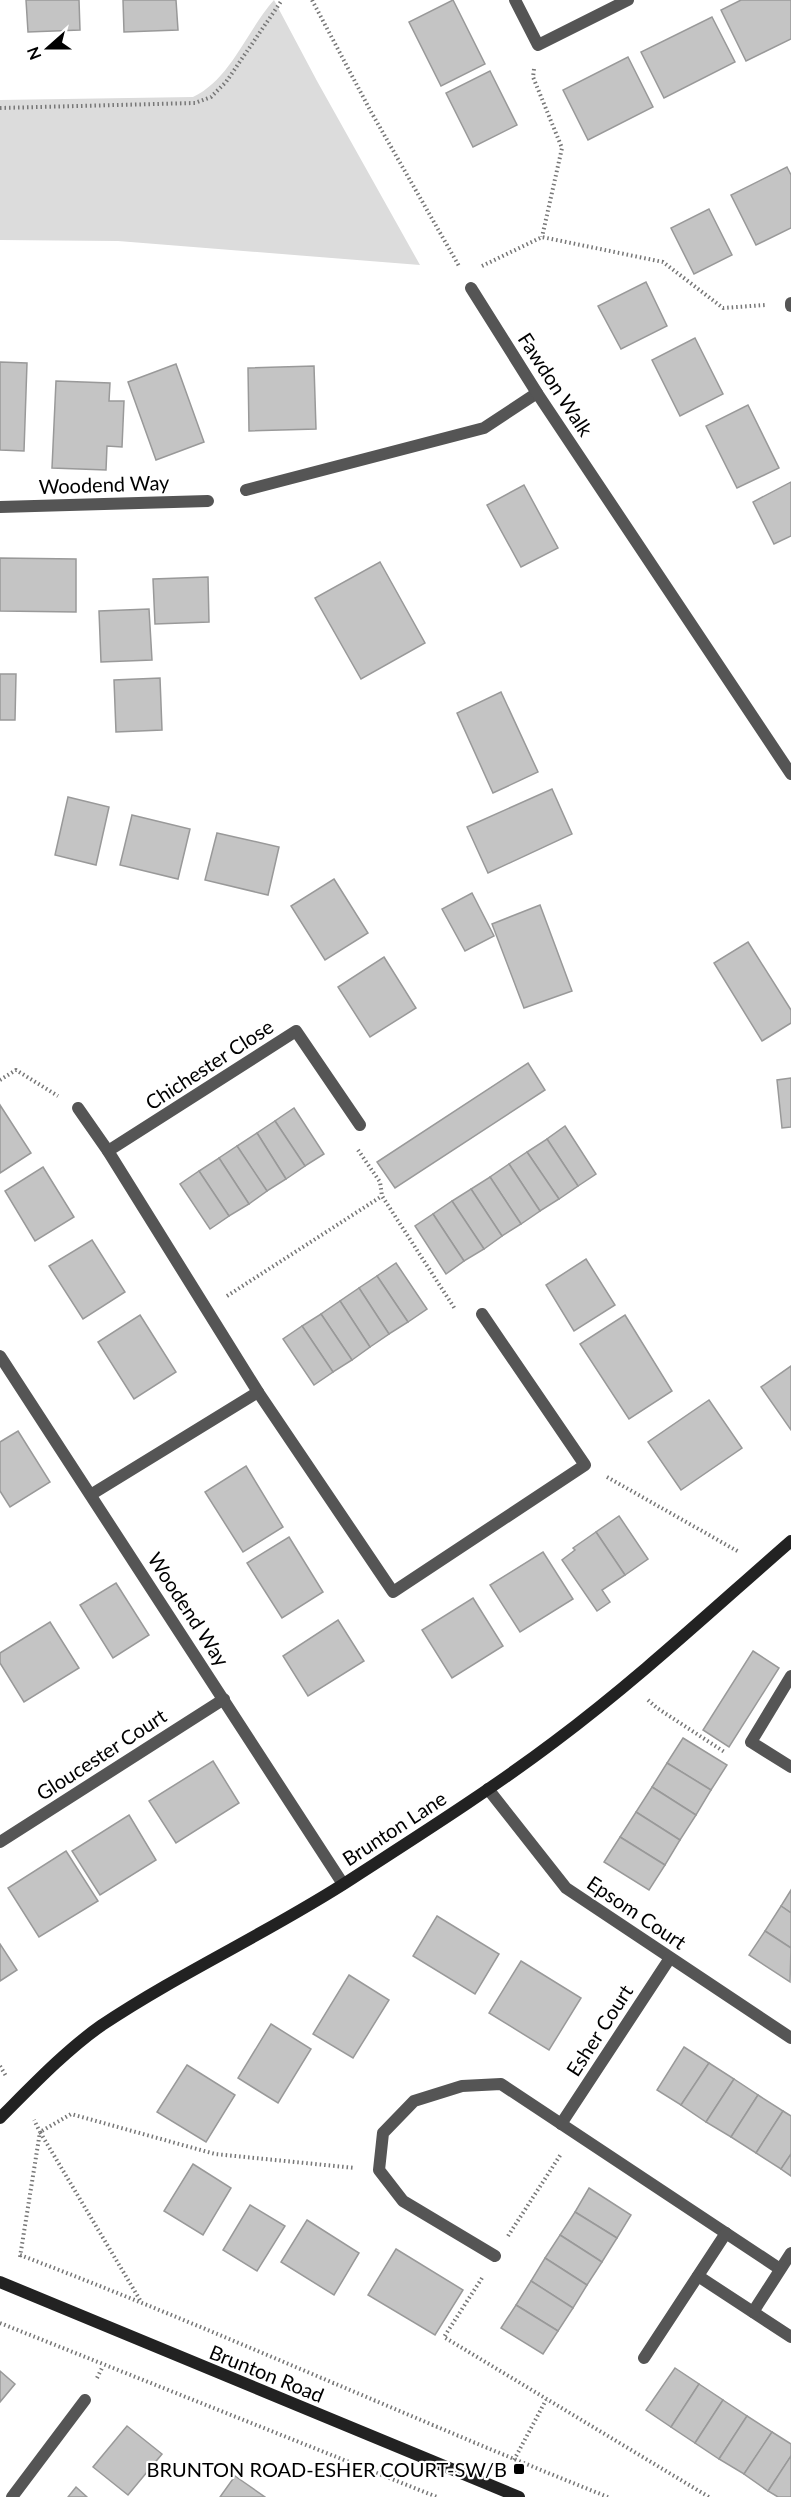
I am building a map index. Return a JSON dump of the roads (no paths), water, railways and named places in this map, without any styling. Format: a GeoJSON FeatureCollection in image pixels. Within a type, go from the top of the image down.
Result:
{"type":"FeatureCollection","features":[{"type":"Feature","properties":{"kind":"street"},"geometry":{"type":"LineString","coordinates":[[515,0],[538,45],[628,0]]}},
{"type":"Feature","properties":{"kind":"street","name":"Fawdon Walk"},"geometry":{"type":"LineString","coordinates":[[471,288],[537,393],[791,774]]}},
{"type":"Feature","properties":{"kind":"street"},"geometry":{"type":"LineString","coordinates":[[246,490],[484,428],[537,393]]}},
{"type":"Feature","properties":{"kind":"street","name":"Woodend Way"},"geometry":{"type":"LineString","coordinates":[[0,507],[208,501]]}},
{"type":"Feature","properties":{"kind":"street","name":"Chichester Close"},"geometry":{"type":"LineString","coordinates":[[108,1151],[296,1031],[360,1125]]}},
{"type":"Feature","properties":{"kind":"street"},"geometry":{"type":"LineString","coordinates":[[78,1108],[108,1151],[258,1392],[393,1592],[585,1465],[482,1314]]}},
{"type":"Feature","properties":{"kind":"street","name":"Woodend Way"},"geometry":{"type":"LineString","coordinates":[[0,1356],[344,1884]]}},
{"type":"Feature","properties":{"kind":"street"},"geometry":{"type":"LineString","coordinates":[[92,1494],[258,1392]]}},
{"type":"Feature","properties":{"kind":"street","name":"Brunton Lane"},"geometry":{"type":"LineString","coordinates":[[0,2118],[66,2054],[102,2026],[218,1955],[344,1884],[555,1742],[629,1682],[791,1541]]}},
{"type":"Feature","properties":{"kind":"street"},"geometry":{"type":"LineString","coordinates":[[790,1676],[751,1742],[791,1767]]}},
{"type":"Feature","properties":{"kind":"street","name":"Gloucester Court"},"geometry":{"type":"LineString","coordinates":[[0,1842],[224,1699]]}},
{"type":"Feature","properties":{"kind":"street","name":"Epsom Court"},"geometry":{"type":"LineString","coordinates":[[488,1789],[566,1888],[791,2038]]}},
{"type":"Feature","properties":{"kind":"street","name":"Esher Court"},"geometry":{"type":"LineString","coordinates":[[561,2124],[670,1958]]}},
{"type":"Feature","properties":{"kind":"street"},"geometry":{"type":"LineString","coordinates":[[495,2256],[403,2201],[379,2170],[383,2133],[414,2101],[462,2086],[501,2084],[780,2269]]}},
{"type":"Feature","properties":{"kind":"street"},"geometry":{"type":"LineString","coordinates":[[644,2358],[726,2233]]}},
{"type":"Feature","properties":{"kind":"street"},"geometry":{"type":"LineString","coordinates":[[753,2312],[791,2253]]}},
{"type":"Feature","properties":{"kind":"street"},"geometry":{"type":"LineString","coordinates":[[698,2276],[791,2337]]}},
{"type":"Feature","properties":{"kind":"street","name":"Brunton Road"},"geometry":{"type":"LineString","coordinates":[[0,2282],[519,2497]]}},
{"type":"Feature","properties":{"kind":"street"},"geometry":{"type":"LineString","coordinates":[[12,2497],[86,2400]]}},
{"type":"Feature","properties":{"kind":"place","name":"BRUNTON ROAD-ESHER COURT-SW/B"},"geometry":{"type":"Point","coordinates":[519,2469]}}]}
